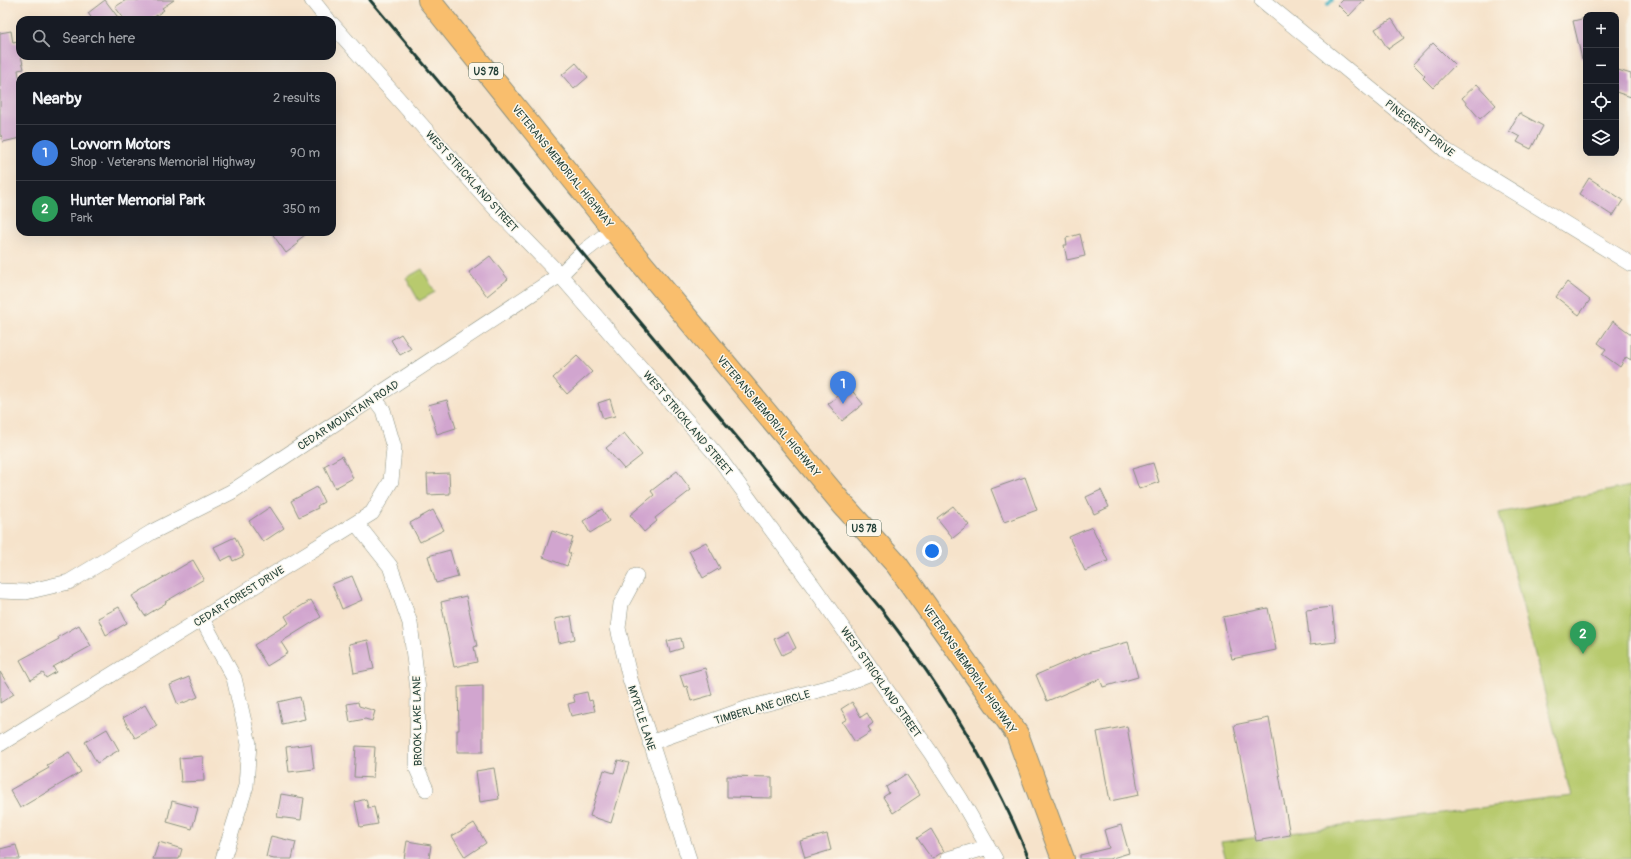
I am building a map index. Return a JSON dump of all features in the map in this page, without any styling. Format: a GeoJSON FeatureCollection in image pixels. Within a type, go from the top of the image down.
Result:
{"type":"FeatureCollection","features":[{"type":"Feature","properties":{"kind":"main road","name":"VETERANS MEMORIAL HIGHWAY"},"geometry":{"type":"LineString","coordinates":[[429,0],[613,228],[844,506],[904,575],[1017,734],[1063,859]]}},
{"type":"Feature","properties":{"kind":"street"},"geometry":{"type":"LineString","coordinates":[[312,0],[325,16]]}},
{"type":"Feature","properties":{"kind":"street","name":"PINECREST DRIVE"},"geometry":{"type":"LineString","coordinates":[[1262,0],[1401,114],[1415,123],[1444,150],[1631,264]]}},
{"type":"Feature","properties":{"kind":"street","name":"WEST STRICKLAND STREET"},"geometry":{"type":"LineString","coordinates":[[336,29],[495,208],[560,275],[719,458],[813,586],[939,766],[960,798],[991,853]]}},
{"type":"Feature","properties":{"kind":"street","name":"CEDAR MOUNTAIN ROAD"},"geometry":{"type":"LineString","coordinates":[[0,591],[26,592],[69,582],[152,532],[231,492],[560,275],[582,252],[613,228]]}},
{"type":"Feature","properties":{"kind":"street","name":"CEDAR FOREST DRIVE"},"geometry":{"type":"LineString","coordinates":[[0,744],[372,513],[391,481],[394,448],[383,410],[374,398]]}},
{"type":"Feature","properties":{"kind":"street","name":"BROOK LAKE LANE"},"geometry":{"type":"LineString","coordinates":[[356,523],[390,566],[410,623],[418,690],[417,769],[426,789]]}},
{"type":"Feature","properties":{"kind":"street","name":"MYRTLE LANE"},"geometry":{"type":"LineString","coordinates":[[636,576],[621,604],[618,628],[630,679],[689,859]]}},
{"type":"Feature","properties":{"kind":"street"},"geometry":{"type":"LineString","coordinates":[[202,619],[234,678],[249,744],[246,786],[223,859]]}},
{"type":"Feature","properties":{"kind":"street","name":"TIMBERLANE CIRCLE"},"geometry":{"type":"LineString","coordinates":[[650,743],[748,708],[846,683],[873,672]]}},
{"type":"Feature","properties":{"kind":"street"},"geometry":{"type":"LineString","coordinates":[[948,859],[991,853]]}},
{"type":"Feature","properties":{"kind":"green space"},"geometry":{"type":"Polygon","coordinates":[[[422,269],[435,292],[419,301],[406,278],[422,269]]]}},
{"type":"Feature","properties":{"kind":"green space"},"geometry":{"type":"Polygon","coordinates":[[[1631,486],[1631,859],[1226,859],[1221,842],[1571,796],[1499,513],[1631,486]]]}},
{"type":"Feature","properties":{"kind":"building"},"geometry":{"type":"Polygon","coordinates":[[[105,0],[117,16],[90,16],[88,13],[105,0]]]}},
{"type":"Feature","properties":{"kind":"building"},"geometry":{"type":"Polygon","coordinates":[[[126,0],[174,0],[162,8],[164,10],[156,16],[122,16],[115,7],[126,0]]]}},
{"type":"Feature","properties":{"kind":"building"},"geometry":{"type":"Polygon","coordinates":[[[1343,0],[1364,0],[1349,16],[1338,5],[1343,0]]]}},
{"type":"Feature","properties":{"kind":"building"},"geometry":{"type":"Polygon","coordinates":[[[1392,19],[1404,38],[1388,49],[1375,29],[1392,19]]]}},
{"type":"Feature","properties":{"kind":"building"},"geometry":{"type":"Polygon","coordinates":[[[1583,19],[1583,59],[1582,59],[1573,21],[1583,19]]]}},
{"type":"Feature","properties":{"kind":"building"},"geometry":{"type":"Polygon","coordinates":[[[11,31],[13,43],[16,42],[16,60],[22,60],[24,69],[16,72],[16,139],[3,142],[0,135],[0,33],[11,31]]]}},
{"type":"Feature","properties":{"kind":"building"},"geometry":{"type":"Polygon","coordinates":[[[1433,43],[1455,65],[1433,88],[1423,78],[1425,76],[1413,64],[1433,43]]]}},
{"type":"Feature","properties":{"kind":"building"},"geometry":{"type":"Polygon","coordinates":[[[576,63],[588,77],[574,89],[562,75],[576,63]]]}},
{"type":"Feature","properties":{"kind":"building"},"geometry":{"type":"Polygon","coordinates":[[[1619,70],[1631,74],[1631,97],[1619,93],[1619,70]]]}},
{"type":"Feature","properties":{"kind":"building"},"geometry":{"type":"Polygon","coordinates":[[[1477,84],[1496,105],[1480,119],[1462,98],[1477,84]]]}},
{"type":"Feature","properties":{"kind":"building"},"geometry":{"type":"Polygon","coordinates":[[[1519,113],[1543,126],[1531,149],[1517,142],[1520,137],[1509,131],[1519,113]]]}},
{"type":"Feature","properties":{"kind":"building"},"geometry":{"type":"Polygon","coordinates":[[[1589,178],[1623,200],[1613,216],[1579,194],[1589,178]]]}},
{"type":"Feature","properties":{"kind":"building"},"geometry":{"type":"Polygon","coordinates":[[[1080,234],[1085,256],[1067,260],[1064,245],[1067,245],[1066,238],[1080,234]]]}},
{"type":"Feature","properties":{"kind":"building"},"geometry":{"type":"Polygon","coordinates":[[[274,236],[304,236],[297,241],[298,244],[286,253],[274,236]]]}},
{"type":"Feature","properties":{"kind":"building"},"geometry":{"type":"Polygon","coordinates":[[[490,256],[508,279],[487,296],[469,272],[490,256]]]}},
{"type":"Feature","properties":{"kind":"building"},"geometry":{"type":"Polygon","coordinates":[[[1567,282],[1590,300],[1579,315],[1556,297],[1567,282]]]}},
{"type":"Feature","properties":{"kind":"building"},"geometry":{"type":"Polygon","coordinates":[[[1613,321],[1631,334],[1631,360],[1626,357],[1620,367],[1602,354],[1606,349],[1598,343],[1613,321]]]}},
{"type":"Feature","properties":{"kind":"building"},"geometry":{"type":"Polygon","coordinates":[[[401,334],[411,349],[400,355],[391,340],[401,334]]]}},
{"type":"Feature","properties":{"kind":"building"},"geometry":{"type":"Polygon","coordinates":[[[577,356],[592,372],[567,394],[553,378],[577,356]]]}},
{"type":"Feature","properties":{"kind":"building"},"geometry":{"type":"Polygon","coordinates":[[[849,387],[863,404],[842,421],[828,404],[849,387]]]}},
{"type":"Feature","properties":{"kind":"building"},"geometry":{"type":"Polygon","coordinates":[[[610,399],[615,416],[603,419],[598,403],[610,399]]]}},
{"type":"Feature","properties":{"kind":"building"},"geometry":{"type":"Polygon","coordinates":[[[447,400],[456,428],[437,434],[428,405],[447,400]]]}},
{"type":"Feature","properties":{"kind":"building"},"geometry":{"type":"Polygon","coordinates":[[[624,433],[642,455],[624,469],[606,448],[624,433]]]}},
{"type":"Feature","properties":{"kind":"building"},"geometry":{"type":"Polygon","coordinates":[[[342,456],[353,478],[335,488],[324,466],[342,456]]]}},
{"type":"Feature","properties":{"kind":"building"},"geometry":{"type":"Polygon","coordinates":[[[1153,463],[1159,482],[1139,489],[1132,469],[1153,463]]]}},
{"type":"Feature","properties":{"kind":"building"},"geometry":{"type":"Polygon","coordinates":[[[677,471],[691,490],[655,518],[657,521],[644,532],[630,515],[654,495],[651,491],[677,471]]]}},
{"type":"Feature","properties":{"kind":"building"},"geometry":{"type":"Polygon","coordinates":[[[449,473],[450,494],[428,495],[427,474],[449,473]]]}},
{"type":"Feature","properties":{"kind":"building"},"geometry":{"type":"Polygon","coordinates":[[[1025,477],[1037,510],[1004,522],[991,489],[1025,477]]]}},
{"type":"Feature","properties":{"kind":"building"},"geometry":{"type":"Polygon","coordinates":[[[317,487],[324,502],[317,506],[318,508],[299,517],[291,501],[317,487]]]}},
{"type":"Feature","properties":{"kind":"building"},"geometry":{"type":"Polygon","coordinates":[[[1101,490],[1109,507],[1094,514],[1086,497],[1101,490]]]}},
{"type":"Feature","properties":{"kind":"building"},"geometry":{"type":"Polygon","coordinates":[[[953,506],[969,525],[953,538],[937,518],[953,506]]]}},
{"type":"Feature","properties":{"kind":"building"},"geometry":{"type":"Polygon","coordinates":[[[270,507],[284,528],[263,542],[249,521],[270,507]]]}},
{"type":"Feature","properties":{"kind":"building"},"geometry":{"type":"Polygon","coordinates":[[[602,509],[609,521],[590,533],[583,521],[602,509]]]}},
{"type":"Feature","properties":{"kind":"building"},"geometry":{"type":"Polygon","coordinates":[[[433,510],[444,530],[420,542],[410,523],[433,510]]]}},
{"type":"Feature","properties":{"kind":"building"},"geometry":{"type":"Polygon","coordinates":[[[1092,527],[1108,561],[1085,571],[1069,537],[1092,527]]]}},
{"type":"Feature","properties":{"kind":"building"},"geometry":{"type":"Polygon","coordinates":[[[552,531],[573,538],[568,552],[571,554],[567,566],[543,557],[552,531]]]}},
{"type":"Feature","properties":{"kind":"building"},"geometry":{"type":"Polygon","coordinates":[[[235,537],[244,556],[233,561],[231,556],[221,561],[214,547],[235,537]]]}},
{"type":"Feature","properties":{"kind":"building"},"geometry":{"type":"Polygon","coordinates":[[[706,542],[720,568],[703,578],[689,551],[706,542]]]}},
{"type":"Feature","properties":{"kind":"building"},"geometry":{"type":"Polygon","coordinates":[[[450,550],[458,577],[436,583],[428,556],[450,550]]]}},
{"type":"Feature","properties":{"kind":"building"},"geometry":{"type":"Polygon","coordinates":[[[193,560],[204,579],[165,602],[166,603],[145,616],[132,596],[193,560]]]}},
{"type":"Feature","properties":{"kind":"building"},"geometry":{"type":"Polygon","coordinates":[[[352,576],[362,600],[342,609],[332,584],[352,576]]]}},
{"type":"Feature","properties":{"kind":"building"},"geometry":{"type":"Polygon","coordinates":[[[466,596],[477,646],[474,647],[477,662],[454,667],[441,602],[466,596]]]}},
{"type":"Feature","properties":{"kind":"building"},"geometry":{"type":"Polygon","coordinates":[[[311,600],[321,617],[281,642],[288,653],[267,666],[254,645],[289,623],[285,616],[311,600]]]}},
{"type":"Feature","properties":{"kind":"building"},"geometry":{"type":"Polygon","coordinates":[[[119,607],[127,623],[106,635],[98,618],[119,607]]]}},
{"type":"Feature","properties":{"kind":"building"},"geometry":{"type":"Polygon","coordinates":[[[1332,607],[1336,642],[1310,645],[1306,610],[1332,607]]]}},
{"type":"Feature","properties":{"kind":"building"},"geometry":{"type":"Polygon","coordinates":[[[1268,608],[1276,650],[1232,659],[1223,617],[1268,608]]]}},
{"type":"Feature","properties":{"kind":"building"},"geometry":{"type":"Polygon","coordinates":[[[571,616],[575,639],[559,643],[555,619],[571,616]]]}},
{"type":"Feature","properties":{"kind":"building"},"geometry":{"type":"Polygon","coordinates":[[[79,625],[91,646],[53,667],[56,672],[46,678],[43,673],[31,680],[20,660],[59,639],[58,637],[79,625]]]}},
{"type":"Feature","properties":{"kind":"building"},"geometry":{"type":"Polygon","coordinates":[[[788,632],[796,648],[782,655],[774,639],[788,632]]]}},
{"type":"Feature","properties":{"kind":"building"},"geometry":{"type":"Polygon","coordinates":[[[681,638],[683,648],[670,652],[667,641],[681,638]]]}},
{"type":"Feature","properties":{"kind":"building"},"geometry":{"type":"Polygon","coordinates":[[[368,640],[374,669],[354,673],[349,644],[368,640]]]}},
{"type":"Feature","properties":{"kind":"building"},"geometry":{"type":"Polygon","coordinates":[[[1128,642],[1138,677],[1103,687],[1100,679],[1047,701],[1036,675],[1087,653],[1128,642]]]}},
{"type":"Feature","properties":{"kind":"building"},"geometry":{"type":"Polygon","coordinates":[[[705,668],[712,695],[691,701],[687,686],[684,687],[680,675],[705,668]]]}},
{"type":"Feature","properties":{"kind":"building"},"geometry":{"type":"Polygon","coordinates":[[[0,672],[14,694],[0,703],[0,672]]]}},
{"type":"Feature","properties":{"kind":"building"},"geometry":{"type":"Polygon","coordinates":[[[189,677],[198,697],[178,705],[170,685],[189,677]]]}},
{"type":"Feature","properties":{"kind":"building"},"geometry":{"type":"Polygon","coordinates":[[[483,686],[483,752],[457,752],[457,730],[459,730],[458,687],[483,686]]]}},
{"type":"Feature","properties":{"kind":"building"},"geometry":{"type":"Polygon","coordinates":[[[587,692],[589,701],[592,700],[595,711],[571,716],[568,704],[575,702],[573,695],[587,692]]]}},
{"type":"Feature","properties":{"kind":"building"},"geometry":{"type":"Polygon","coordinates":[[[300,697],[305,719],[282,724],[278,702],[300,697]]]}},
{"type":"Feature","properties":{"kind":"building"},"geometry":{"type":"Polygon","coordinates":[[[358,702],[359,706],[375,711],[372,721],[365,719],[350,722],[347,704],[358,702]]]}},
{"type":"Feature","properties":{"kind":"building"},"geometry":{"type":"Polygon","coordinates":[[[852,702],[861,717],[867,713],[873,723],[868,727],[871,732],[855,742],[842,722],[847,719],[841,709],[852,702]]]}},
{"type":"Feature","properties":{"kind":"building"},"geometry":{"type":"Polygon","coordinates":[[[145,705],[157,726],[135,738],[123,718],[145,705]]]}},
{"type":"Feature","properties":{"kind":"building"},"geometry":{"type":"Polygon","coordinates":[[[1269,718],[1290,835],[1256,841],[1234,725],[1269,718]]]}},
{"type":"Feature","properties":{"kind":"building"},"geometry":{"type":"Polygon","coordinates":[[[1127,726],[1139,795],[1110,801],[1097,732],[1127,726]]]}},
{"type":"Feature","properties":{"kind":"building"},"geometry":{"type":"Polygon","coordinates":[[[107,729],[119,750],[97,763],[85,742],[107,729]]]}},
{"type":"Feature","properties":{"kind":"building"},"geometry":{"type":"Polygon","coordinates":[[[311,744],[314,769],[289,772],[286,747],[311,744]]]}},
{"type":"Feature","properties":{"kind":"building"},"geometry":{"type":"Polygon","coordinates":[[[356,746],[375,747],[373,778],[354,777],[356,746]]]}},
{"type":"Feature","properties":{"kind":"building"},"geometry":{"type":"Polygon","coordinates":[[[69,752],[81,772],[20,808],[10,790],[49,768],[47,765],[69,752]]]}},
{"type":"Feature","properties":{"kind":"building"},"geometry":{"type":"Polygon","coordinates":[[[203,756],[204,781],[181,782],[179,758],[203,756]]]}},
{"type":"Feature","properties":{"kind":"building"},"geometry":{"type":"Polygon","coordinates":[[[618,760],[629,763],[611,823],[590,816],[604,770],[614,773],[618,760]]]}},
{"type":"Feature","properties":{"kind":"building"},"geometry":{"type":"Polygon","coordinates":[[[494,768],[499,799],[480,802],[476,771],[494,768]]]}},
{"type":"Feature","properties":{"kind":"building"},"geometry":{"type":"Polygon","coordinates":[[[906,774],[920,795],[893,813],[883,797],[889,793],[886,787],[906,774]]]}},
{"type":"Feature","properties":{"kind":"building"},"geometry":{"type":"Polygon","coordinates":[[[727,776],[772,777],[772,798],[727,797],[727,776]]]}},
{"type":"Feature","properties":{"kind":"building"},"geometry":{"type":"Polygon","coordinates":[[[281,794],[304,798],[301,820],[277,817],[281,794]]]}},
{"type":"Feature","properties":{"kind":"building"},"geometry":{"type":"Polygon","coordinates":[[[366,799],[368,808],[374,807],[378,824],[360,827],[355,802],[366,799]]]}},
{"type":"Feature","properties":{"kind":"building"},"geometry":{"type":"Polygon","coordinates":[[[172,801],[198,808],[192,829],[167,822],[172,801]]]}},
{"type":"Feature","properties":{"kind":"building"},"geometry":{"type":"Polygon","coordinates":[[[474,823],[486,843],[465,857],[452,836],[474,823]]]}},
{"type":"Feature","properties":{"kind":"building"},"geometry":{"type":"Polygon","coordinates":[[[1121,825],[1129,853],[1109,859],[1080,859],[1080,855],[1109,848],[1104,830],[1121,825]]]}},
{"type":"Feature","properties":{"kind":"building"},"geometry":{"type":"Polygon","coordinates":[[[931,829],[944,851],[932,859],[917,838],[931,829]]]}},
{"type":"Feature","properties":{"kind":"building"},"geometry":{"type":"Polygon","coordinates":[[[827,834],[831,850],[805,858],[800,841],[827,834]]]}},
{"type":"Feature","properties":{"kind":"building"},"geometry":{"type":"Polygon","coordinates":[[[271,836],[296,842],[292,859],[274,859],[266,857],[271,836]]]}},
{"type":"Feature","properties":{"kind":"building"},"geometry":{"type":"Polygon","coordinates":[[[407,841],[431,845],[429,859],[404,859],[407,841]]]}},
{"type":"Feature","properties":{"kind":"building"},"geometry":{"type":"Polygon","coordinates":[[[159,842],[182,849],[179,859],[153,859],[159,842]]]}},
{"type":"Feature","properties":{"kind":"building"},"geometry":{"type":"Polygon","coordinates":[[[16,845],[20,859],[0,859],[0,849],[16,845]]]}},
{"type":"Feature","properties":{"kind":"waterway"},"geometry":{"type":"LineString","coordinates":[[1328,4],[1332,0]]}},
{"type":"Feature","properties":{"kind":"railway"},"geometry":{"type":"LineString","coordinates":[[370,0],[882,610],[925,668],[964,730],[999,794],[1029,859]]}},
{"type":"Feature","properties":{"kind":"place","name":"Lovvorn Motors"},"geometry":{"type":"Point","coordinates":[843,404]}},
{"type":"Feature","properties":{"kind":"place","name":"Hunter Memorial Park"},"geometry":{"type":"Point","coordinates":[1583,654]}}]}
